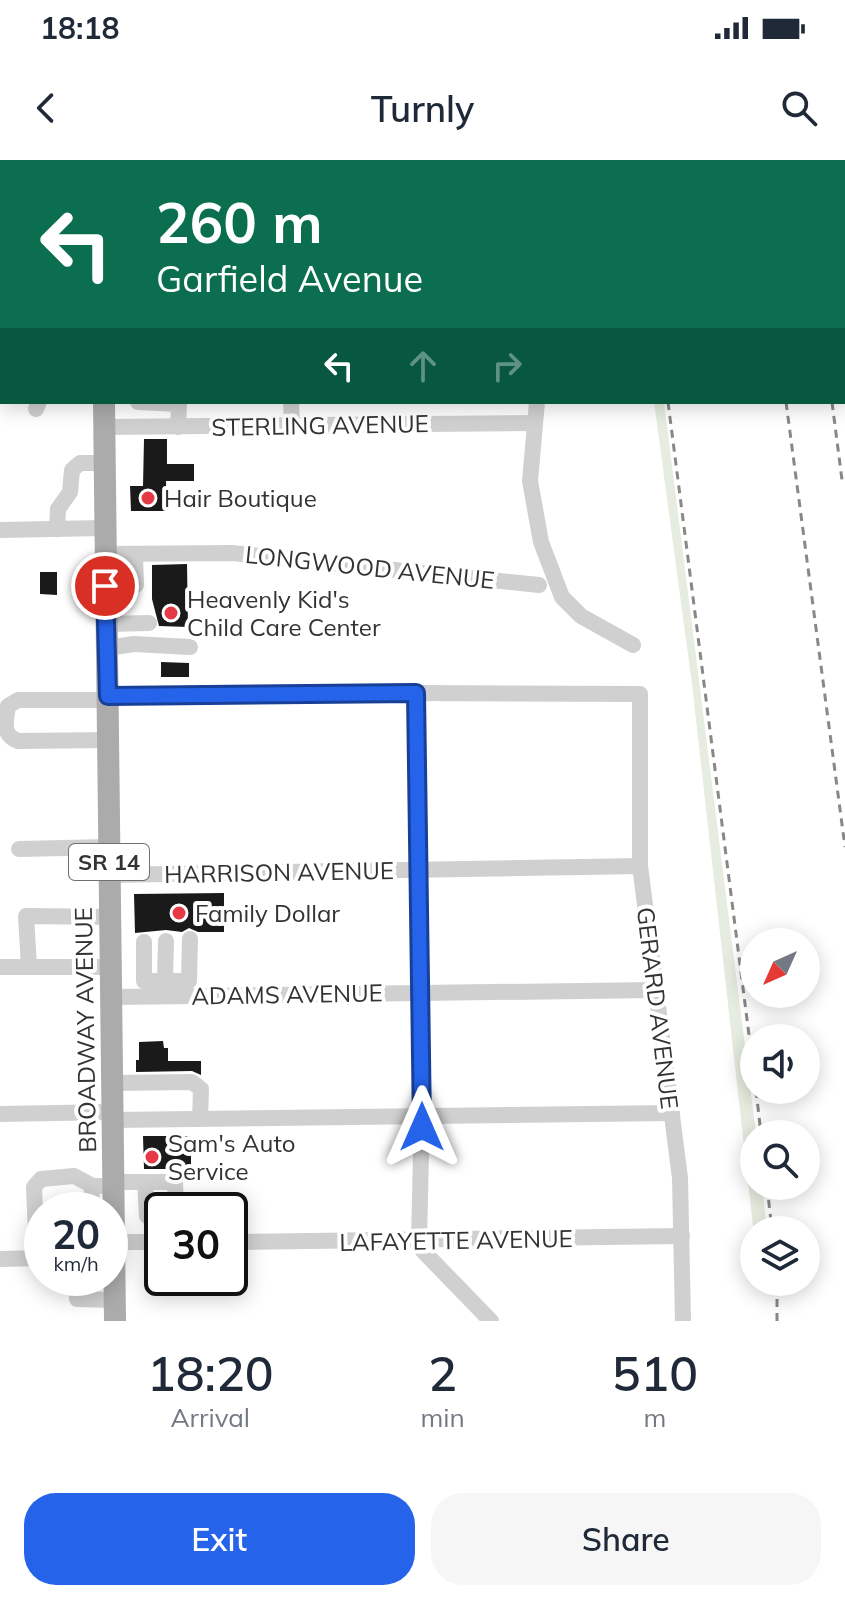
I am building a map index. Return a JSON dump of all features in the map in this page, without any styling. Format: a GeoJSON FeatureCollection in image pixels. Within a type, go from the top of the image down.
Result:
{"type":"FeatureCollection","features":[{"type":"Feature","properties":{"kind":"main road","name":"BROADWAY AVENUE"},"geometry":{"type":"LineString","coordinates":[[104,404],[112,967],[112,1116],[107,1192]]}},
{"type":"Feature","properties":{"kind":"street"},"geometry":{"type":"LineString","coordinates":[[178,427],[179,404]]}},
{"type":"Feature","properties":{"kind":"street"},"geometry":{"type":"LineString","coordinates":[[291,404],[292,426]]}},
{"type":"Feature","properties":{"kind":"street"},"geometry":{"type":"LineString","coordinates":[[537,404],[530,481],[541,542],[562,597],[581,616],[633,645]]}},
{"type":"Feature","properties":{"kind":"street","name":"STERLING AVENUE"},"geometry":{"type":"LineString","coordinates":[[105,427],[535,423]]}},
{"type":"Feature","properties":{"kind":"street"},"geometry":{"type":"LineString","coordinates":[[57,529],[58,509],[70,492],[72,470],[80,463],[104,463]]}},
{"type":"Feature","properties":{"kind":"street"},"geometry":{"type":"LineString","coordinates":[[0,530],[104,528]]}},
{"type":"Feature","properties":{"kind":"street","name":"LONGWOOD AVENUE"},"geometry":{"type":"LineString","coordinates":[[104,554],[232,553],[539,585]]}},
{"type":"Feature","properties":{"kind":"street"},"geometry":{"type":"LineString","coordinates":[[105,586],[136,585],[135,554]]}},
{"type":"Feature","properties":{"kind":"street"},"geometry":{"type":"LineString","coordinates":[[106,624],[149,623]]}},
{"type":"Feature","properties":{"kind":"street"},"geometry":{"type":"LineString","coordinates":[[107,648],[131,653],[190,647]]}},
{"type":"Feature","properties":{"kind":"street"},"geometry":{"type":"LineString","coordinates":[[109,740],[18,741],[9,738],[5,730],[8,706],[18,700],[416,693],[422,1116],[419,1241],[422,1250],[491,1321]]}},
{"type":"Feature","properties":{"kind":"street","name":"GERARD AVENUE"},"geometry":{"type":"LineString","coordinates":[[416,693],[640,694],[640,866],[680,1178],[683,1321]]}},
{"type":"Feature","properties":{"kind":"street"},"geometry":{"type":"LineString","coordinates":[[19,849],[109,847]]}},
{"type":"Feature","properties":{"kind":"street","name":"HARRISON AVENUE"},"geometry":{"type":"LineString","coordinates":[[109,875],[640,866]]}},
{"type":"Feature","properties":{"kind":"street"},"geometry":{"type":"LineString","coordinates":[[29,967],[26,916],[110,917]]}},
{"type":"Feature","properties":{"kind":"street"},"geometry":{"type":"LineString","coordinates":[[144,942],[144,981],[165,988],[189,981],[190,939]]}},
{"type":"Feature","properties":{"kind":"street"},"geometry":{"type":"LineString","coordinates":[[165,988],[166,941]]}},
{"type":"Feature","properties":{"kind":"street"},"geometry":{"type":"LineString","coordinates":[[0,967],[112,967]]}},
{"type":"Feature","properties":{"kind":"street","name":"ADAMS AVENUE"},"geometry":{"type":"LineString","coordinates":[[112,997],[165,988],[420,992],[655,990]]}},
{"type":"Feature","properties":{"kind":"street"},"geometry":{"type":"LineString","coordinates":[[112,1083],[192,1082],[201,1089],[200,1119]]}},
{"type":"Feature","properties":{"kind":"street"},"geometry":{"type":"LineString","coordinates":[[0,1114],[200,1119],[672,1113]]}},
{"type":"Feature","properties":{"kind":"street"},"geometry":{"type":"LineString","coordinates":[[34,1192],[34,1187],[41,1179],[74,1176],[106,1185],[175,1182],[175,1192]]}},
{"type":"Feature","properties":{"kind":"street"},"geometry":{"type":"LineString","coordinates":[[145,1182],[146,1192]]}},
{"type":"Feature","properties":{"kind":"street"},"geometry":{"type":"LineString","coordinates":[[102,1192],[106,1185]]}},
{"type":"Feature","properties":{"kind":"street","name":"LAFAYETTE AVENUE"},"geometry":{"type":"LineString","coordinates":[[248,1242],[682,1236]]}},
{"type":"Feature","properties":{"kind":"street"},"geometry":{"type":"LineString","coordinates":[[0,1259],[24,1258]]}},
{"type":"Feature","properties":{"kind":"street"},"geometry":{"type":"LineString","coordinates":[[77,1296],[77,1299],[115,1311]]}},
{"type":"Feature","properties":{"kind":"shaded area"},"geometry":{"type":"Polygon","coordinates":[[[654,404],[664,404],[742,1024],[740,1104],[752,1104],[754,1120],[741,1120],[692,684],[654,404]]]}},
{"type":"Feature","properties":{"kind":"shaded area"},"geometry":{"type":"Polygon","coordinates":[[[750,1200],[764,1200],[765,1216],[752,1216],[750,1200]]]}},
{"type":"Feature","properties":{"kind":"building"},"geometry":{"type":"Polygon","coordinates":[[[144,439],[167,439],[167,464],[194,464],[194,481],[166,481],[167,511],[131,511],[130,486],[143,486],[144,439]]]}},
{"type":"Feature","properties":{"kind":"building"},"geometry":{"type":"Polygon","coordinates":[[[187,564],[188,627],[159,626],[152,599],[152,565],[187,564]]]}},
{"type":"Feature","properties":{"kind":"building"},"geometry":{"type":"Polygon","coordinates":[[[40,572],[57,572],[57,595],[40,594],[40,572]]]}},
{"type":"Feature","properties":{"kind":"building"},"geometry":{"type":"Polygon","coordinates":[[[161,662],[189,663],[189,677],[161,677],[161,662]]]}},
{"type":"Feature","properties":{"kind":"building","name":"Family Dollar"},"geometry":{"type":"Polygon","coordinates":[[[224,893],[224,932],[198,932],[189,928],[182,932],[135,933],[134,894],[224,893]]]}},
{"type":"Feature","properties":{"kind":"building"},"geometry":{"type":"Polygon","coordinates":[[[163,1041],[164,1048],[168,1048],[168,1061],[201,1061],[201,1075],[192,1071],[136,1072],[139,1042],[163,1041]]]}},
{"type":"Feature","properties":{"kind":"building"},"geometry":{"type":"Polygon","coordinates":[[[143,1136],[191,1136],[191,1169],[144,1169],[143,1136]]]}},
{"type":"Feature","properties":{"kind":"railway"},"geometry":{"type":"LineString","coordinates":[[668,404],[748,1024]]}},
{"type":"Feature","properties":{"kind":"railway"},"geometry":{"type":"LineString","coordinates":[[786,404],[845,847]]}},
{"type":"Feature","properties":{"kind":"railway"},"geometry":{"type":"LineString","coordinates":[[832,404],[842,480]]}},
{"type":"Feature","properties":{"kind":"railway"},"geometry":{"type":"LineString","coordinates":[[758,1104],[759,1120]]}},
{"type":"Feature","properties":{"kind":"railway"},"geometry":{"type":"LineString","coordinates":[[769,1200],[770,1216]]}},
{"type":"Feature","properties":{"kind":"railway"},"geometry":{"type":"LineString","coordinates":[[777,1296],[777,1321]]}},
{"type":"Feature","properties":{"kind":"place","name":"Hair Boutique"},"geometry":{"type":"Point","coordinates":[148,498]}},
{"type":"Feature","properties":{"kind":"place","name":"Heavenly Kid's Child Care Center"},"geometry":{"type":"Point","coordinates":[171,613]}},
{"type":"Feature","properties":{"kind":"place","name":"Family Dollar"},"geometry":{"type":"Point","coordinates":[179,913]}},
{"type":"Feature","properties":{"kind":"place","name":"Sam's Auto Service"},"geometry":{"type":"Point","coordinates":[152,1157]}},
{"type":"Feature","properties":{"kind":"route"},"geometry":{"type":"LineString","coordinates":[[105,586],[108,696],[416,693],[422,1127]]}}]}
